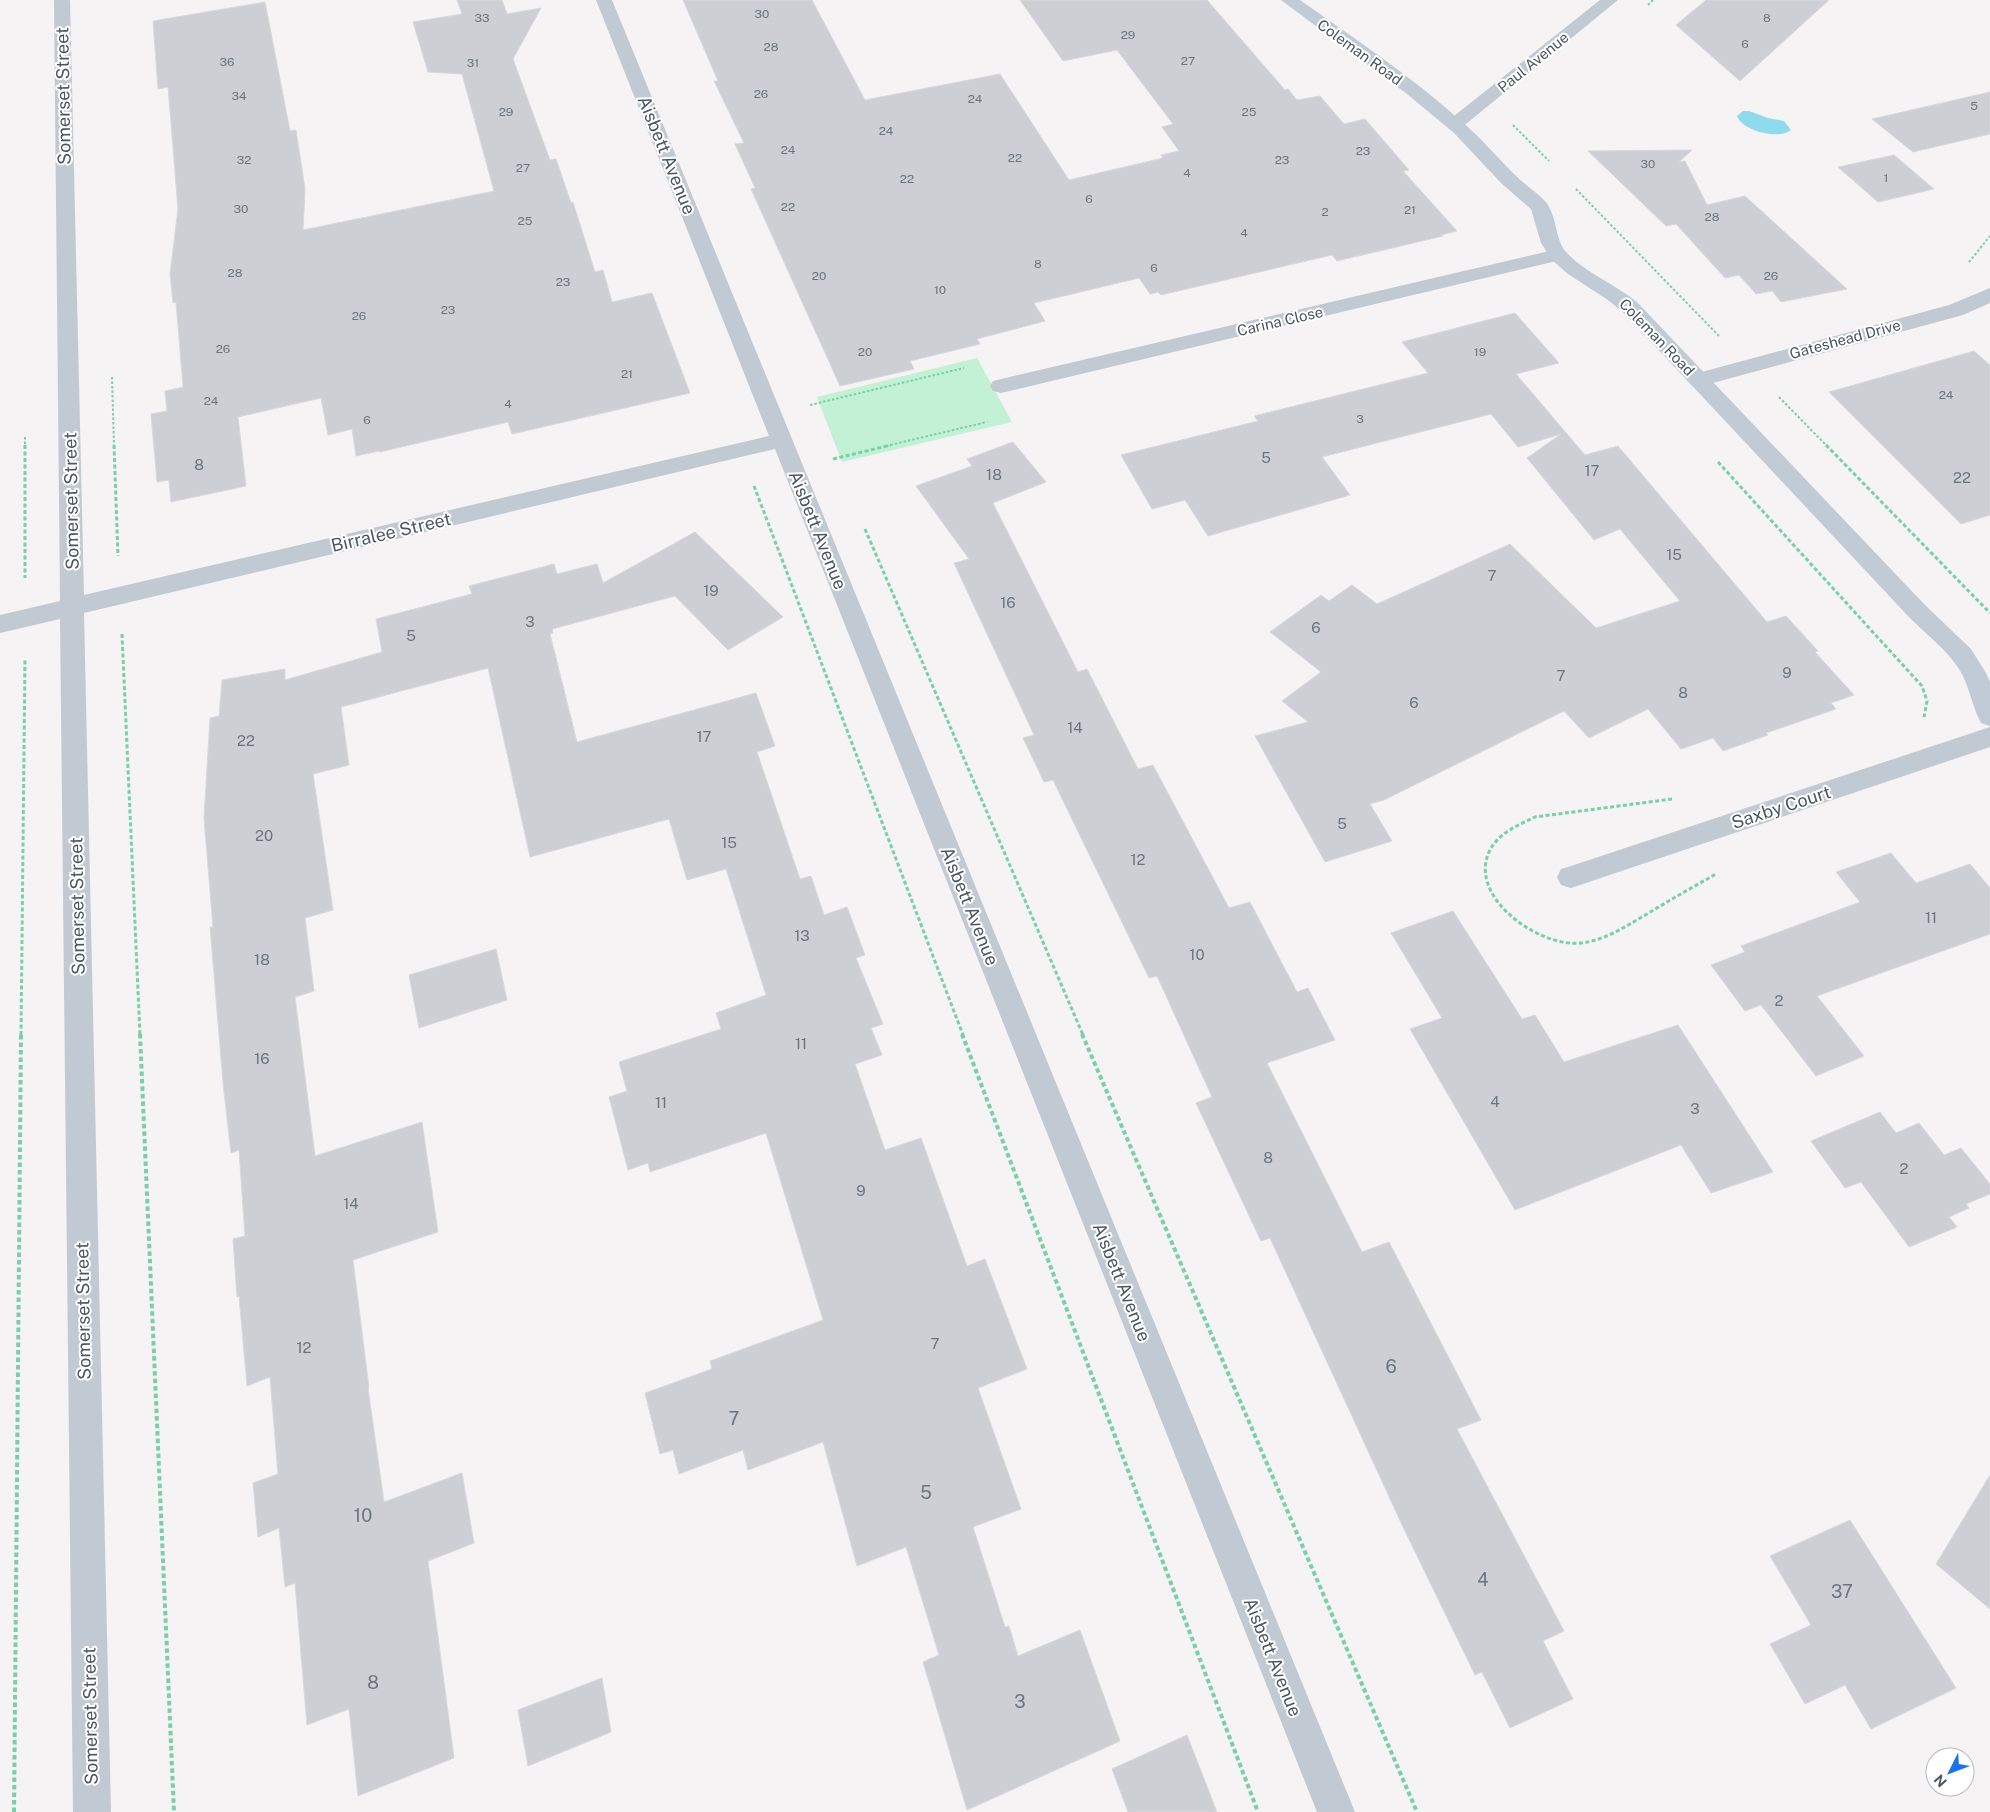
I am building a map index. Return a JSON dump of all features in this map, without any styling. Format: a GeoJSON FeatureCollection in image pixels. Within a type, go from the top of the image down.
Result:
{"type":"FeatureCollection","features":[{"type":"Feature","properties":{"kind":"street","name":"Somerset Street"},"geometry":{"type":"LineString","coordinates":[[62,0],[92,1812]]}},
{"type":"Feature","properties":{"kind":"street","name":"Aisbett Avenue"},"geometry":{"type":"LineString","coordinates":[[604,0],[1336,1812]]}},
{"type":"Feature","properties":{"kind":"street","name":"Coleman Road"},"geometry":{"type":"LineString","coordinates":[[1289,0],[1405,84],[1455,124],[1517,188],[1537,205],[1544,214],[1548,237],[1558,255],[1577,272],[1618,296],[1916,610],[1952,644],[1974,674],[1983,704],[1990,716]]}},
{"type":"Feature","properties":{"kind":"street","name":"Paul Avenue"},"geometry":{"type":"LineString","coordinates":[[1455,124],[1610,0]]}},
{"type":"Feature","properties":{"kind":"street","name":"Carina Close"},"geometry":{"type":"LineString","coordinates":[[1001,386],[1558,255]]}},
{"type":"Feature","properties":{"kind":"street","name":"Gateshead Drive"},"geometry":{"type":"LineString","coordinates":[[1698,380],[1956,310],[1975,304],[1990,294]]}},
{"type":"Feature","properties":{"kind":"street","name":"Birralee Street"},"geometry":{"type":"LineString","coordinates":[[0,624],[783,440]]}},
{"type":"Feature","properties":{"kind":"street","name":"Saxby Court"},"geometry":{"type":"LineString","coordinates":[[1571,877],[1990,737]]}},
{"type":"Feature","properties":{"kind":"path"},"geometry":{"type":"LineString","coordinates":[[1509,120],[1550,162]]}},
{"type":"Feature","properties":{"kind":"path"},"geometry":{"type":"LineString","coordinates":[[1571,184],[1722,338]]}},
{"type":"Feature","properties":{"kind":"path"},"geometry":{"type":"LineString","coordinates":[[1774,392],[1990,613]]}},
{"type":"Feature","properties":{"kind":"path"},"geometry":{"type":"LineString","coordinates":[[809,395],[817,413]]}},
{"type":"Feature","properties":{"kind":"path"},"geometry":{"type":"LineString","coordinates":[[831,450],[838,468]]}},
{"type":"Feature","properties":{"kind":"path"},"geometry":{"type":"LineString","coordinates":[[1716,460],[1922,686],[1927,696],[1928,708],[1924,718]]}},
{"type":"Feature","properties":{"kind":"path"},"geometry":{"type":"LineString","coordinates":[[751,478],[1258,1812]]}},
{"type":"Feature","properties":{"kind":"path"},"geometry":{"type":"LineString","coordinates":[[862,523],[1417,1812]]}},
{"type":"Feature","properties":{"kind":"path"},"geometry":{"type":"LineString","coordinates":[[122,628],[174,1812]]}},
{"type":"Feature","properties":{"kind":"path"},"geometry":{"type":"LineString","coordinates":[[14,1812],[25,651]]}},
{"type":"Feature","properties":{"kind":"green space"},"geometry":{"type":"Polygon","coordinates":[[[977,358],[1012,422],[842,462],[817,397],[977,358]]]}},
{"type":"Feature","properties":{"kind":"water"},"geometry":{"type":"Polygon","coordinates":[[[1743,111],[1784,121],[1791,130],[1785,133],[1770,134],[1753,130],[1740,121],[1737,116],[1743,111]]]}},
{"type":"Feature","properties":{"kind":"building"},"geometry":{"type":"Polygon","coordinates":[[[457,0],[502,0],[507,14],[541,8],[513,59],[550,160],[556,159],[571,203],[573,202],[595,272],[603,270],[612,302],[652,293],[690,393],[512,434],[508,422],[356,456],[352,429],[328,435],[321,398],[238,417],[246,486],[171,502],[169,480],[157,482],[151,414],[167,411],[165,391],[183,387],[176,302],[173,303],[170,274],[178,209],[168,87],[158,89],[153,21],[265,2],[290,131],[296,130],[305,189],[303,230],[494,191],[462,74],[428,72],[413,22],[462,14],[457,0]]]}},
{"type":"Feature","properties":{"kind":"building"},"geometry":{"type":"Polygon","coordinates":[[[683,0],[812,0],[865,100],[1000,74],[1069,180],[1163,158],[1161,155],[1179,151],[1162,127],[1173,124],[1117,50],[1063,61],[1020,0],[1207,0],[1285,90],[1288,89],[1297,100],[1320,96],[1344,124],[1365,119],[1409,170],[1403,171],[1457,231],[1337,261],[1332,255],[1161,295],[1158,292],[1150,294],[1139,278],[1034,303],[1045,321],[977,339],[980,344],[910,361],[914,369],[840,386],[751,189],[755,188],[735,144],[744,143],[714,81],[718,81],[683,0]]]}},
{"type":"Feature","properties":{"kind":"building"},"geometry":{"type":"Polygon","coordinates":[[[1706,0],[1829,0],[1740,81],[1676,25],[1706,0]]]}},
{"type":"Feature","properties":{"kind":"building"},"geometry":{"type":"Polygon","coordinates":[[[1990,92],[1990,134],[1913,152],[1872,119],[1990,92]]]}},
{"type":"Feature","properties":{"kind":"building"},"geometry":{"type":"Polygon","coordinates":[[[1692,150],[1679,162],[1685,161],[1707,205],[1745,196],[1847,289],[1781,302],[1772,291],[1756,294],[1739,275],[1725,278],[1676,224],[1666,226],[1588,151],[1692,150]]]}},
{"type":"Feature","properties":{"kind":"building"},"geometry":{"type":"Polygon","coordinates":[[[1894,155],[1934,189],[1878,202],[1838,167],[1894,155]]]}},
{"type":"Feature","properties":{"kind":"building"},"geometry":{"type":"Polygon","coordinates":[[[1515,313],[1559,363],[1516,374],[1585,455],[1618,446],[1767,622],[1786,616],[1818,651],[1815,652],[1854,695],[1831,703],[1836,709],[1766,733],[1768,735],[1723,751],[1713,738],[1681,749],[1648,709],[1589,738],[1564,711],[1384,800],[1370,804],[1392,841],[1325,862],[1255,736],[1308,722],[1282,701],[1321,672],[1270,632],[1321,595],[1329,601],[1352,585],[1377,604],[1510,544],[1596,628],[1680,601],[1620,529],[1594,540],[1527,458],[1561,434],[1518,447],[1491,414],[1322,457],[1350,495],[1208,536],[1185,500],[1152,509],[1121,455],[1258,421],[1254,416],[1428,373],[1402,342],[1515,313]]]}},
{"type":"Feature","properties":{"kind":"building"},"geometry":{"type":"Polygon","coordinates":[[[1974,351],[1990,365],[1990,515],[1961,524],[1829,392],[1974,351]]]}},
{"type":"Feature","properties":{"kind":"building"},"geometry":{"type":"Polygon","coordinates":[[[1013,442],[1046,482],[993,503],[1078,672],[1087,669],[1138,769],[1153,765],[1229,908],[1250,902],[1297,992],[1308,988],[1335,1040],[1267,1063],[1362,1252],[1389,1242],[1481,1420],[1457,1429],[1564,1631],[1543,1641],[1573,1699],[1510,1728],[1482,1672],[1475,1675],[1403,1527],[1270,1238],[1261,1241],[1196,1103],[1212,1097],[1157,976],[1149,978],[1053,780],[1044,782],[1023,738],[1034,735],[954,563],[969,559],[916,486],[972,466],[967,459],[1013,442]]]}},
{"type":"Feature","properties":{"kind":"building"},"geometry":{"type":"Polygon","coordinates":[[[695,532],[783,617],[728,650],[675,596],[552,629],[553,633],[550,634],[577,742],[756,693],[775,746],[757,752],[800,879],[811,876],[824,915],[847,907],[865,955],[856,958],[883,1024],[871,1028],[882,1055],[855,1064],[885,1150],[921,1138],[967,1266],[985,1259],[1027,1369],[978,1388],[1021,1509],[973,1527],[1005,1627],[1009,1626],[1018,1656],[1080,1630],[1120,1741],[967,1810],[923,1662],[939,1655],[906,1547],[857,1566],[823,1442],[748,1470],[743,1450],[679,1474],[673,1450],[660,1454],[645,1393],[712,1369],[710,1361],[823,1320],[766,1133],[650,1172],[648,1163],[628,1170],[609,1097],[627,1091],[619,1062],[721,1029],[716,1013],[766,995],[726,869],[687,880],[669,819],[530,857],[488,668],[341,707],[349,765],[313,774],[333,910],[305,918],[314,991],[295,997],[315,1156],[422,1122],[438,1232],[353,1260],[384,1502],[462,1473],[474,1543],[428,1561],[454,1758],[358,1796],[349,1709],[307,1725],[295,1583],[285,1587],[279,1528],[258,1537],[253,1483],[278,1474],[270,1377],[247,1386],[239,1296],[237,1297],[233,1239],[245,1236],[239,1150],[231,1153],[223,1083],[210,927],[213,927],[204,818],[210,718],[219,716],[222,680],[285,669],[285,680],[382,652],[376,619],[472,594],[469,586],[554,564],[557,574],[597,564],[603,583],[695,532]]]}},
{"type":"Feature","properties":{"kind":"building"},"geometry":{"type":"Polygon","coordinates":[[[1891,853],[1916,883],[1970,864],[1990,888],[1990,934],[1817,996],[1864,1056],[1816,1076],[1761,1005],[1745,1011],[1711,965],[1745,952],[1741,946],[1860,902],[1836,872],[1891,853]]]}},
{"type":"Feature","properties":{"kind":"building"},"geometry":{"type":"Polygon","coordinates":[[[1453,911],[1522,1019],[1535,1015],[1564,1062],[1678,1025],[1773,1172],[1711,1193],[1681,1145],[1515,1210],[1410,1029],[1442,1018],[1391,933],[1453,911]]]}},
{"type":"Feature","properties":{"kind":"building"},"geometry":{"type":"Polygon","coordinates":[[[496,949],[507,1000],[419,1028],[409,975],[496,949]]]}},
{"type":"Feature","properties":{"kind":"building"},"geometry":{"type":"Polygon","coordinates":[[[1880,1112],[1896,1133],[1919,1123],[1944,1155],[1961,1148],[1990,1184],[1990,1194],[1966,1204],[1969,1208],[1949,1217],[1957,1227],[1909,1247],[1861,1182],[1845,1188],[1811,1141],[1880,1112]]]}},
{"type":"Feature","properties":{"kind":"building"},"geometry":{"type":"Polygon","coordinates":[[[1990,1475],[1990,1609],[1936,1564],[1990,1475]]]}},
{"type":"Feature","properties":{"kind":"building"},"geometry":{"type":"Polygon","coordinates":[[[1850,1520],[1956,1688],[1871,1729],[1845,1685],[1805,1704],[1770,1644],[1811,1625],[1770,1556],[1850,1520]]]}},
{"type":"Feature","properties":{"kind":"building"},"geometry":{"type":"Polygon","coordinates":[[[602,1678],[611,1732],[528,1766],[518,1710],[602,1678]]]}},
{"type":"Feature","properties":{"kind":"building"},"geometry":{"type":"Polygon","coordinates":[[[1187,1735],[1217,1812],[1128,1812],[1112,1769],[1187,1735]]]}}]}
